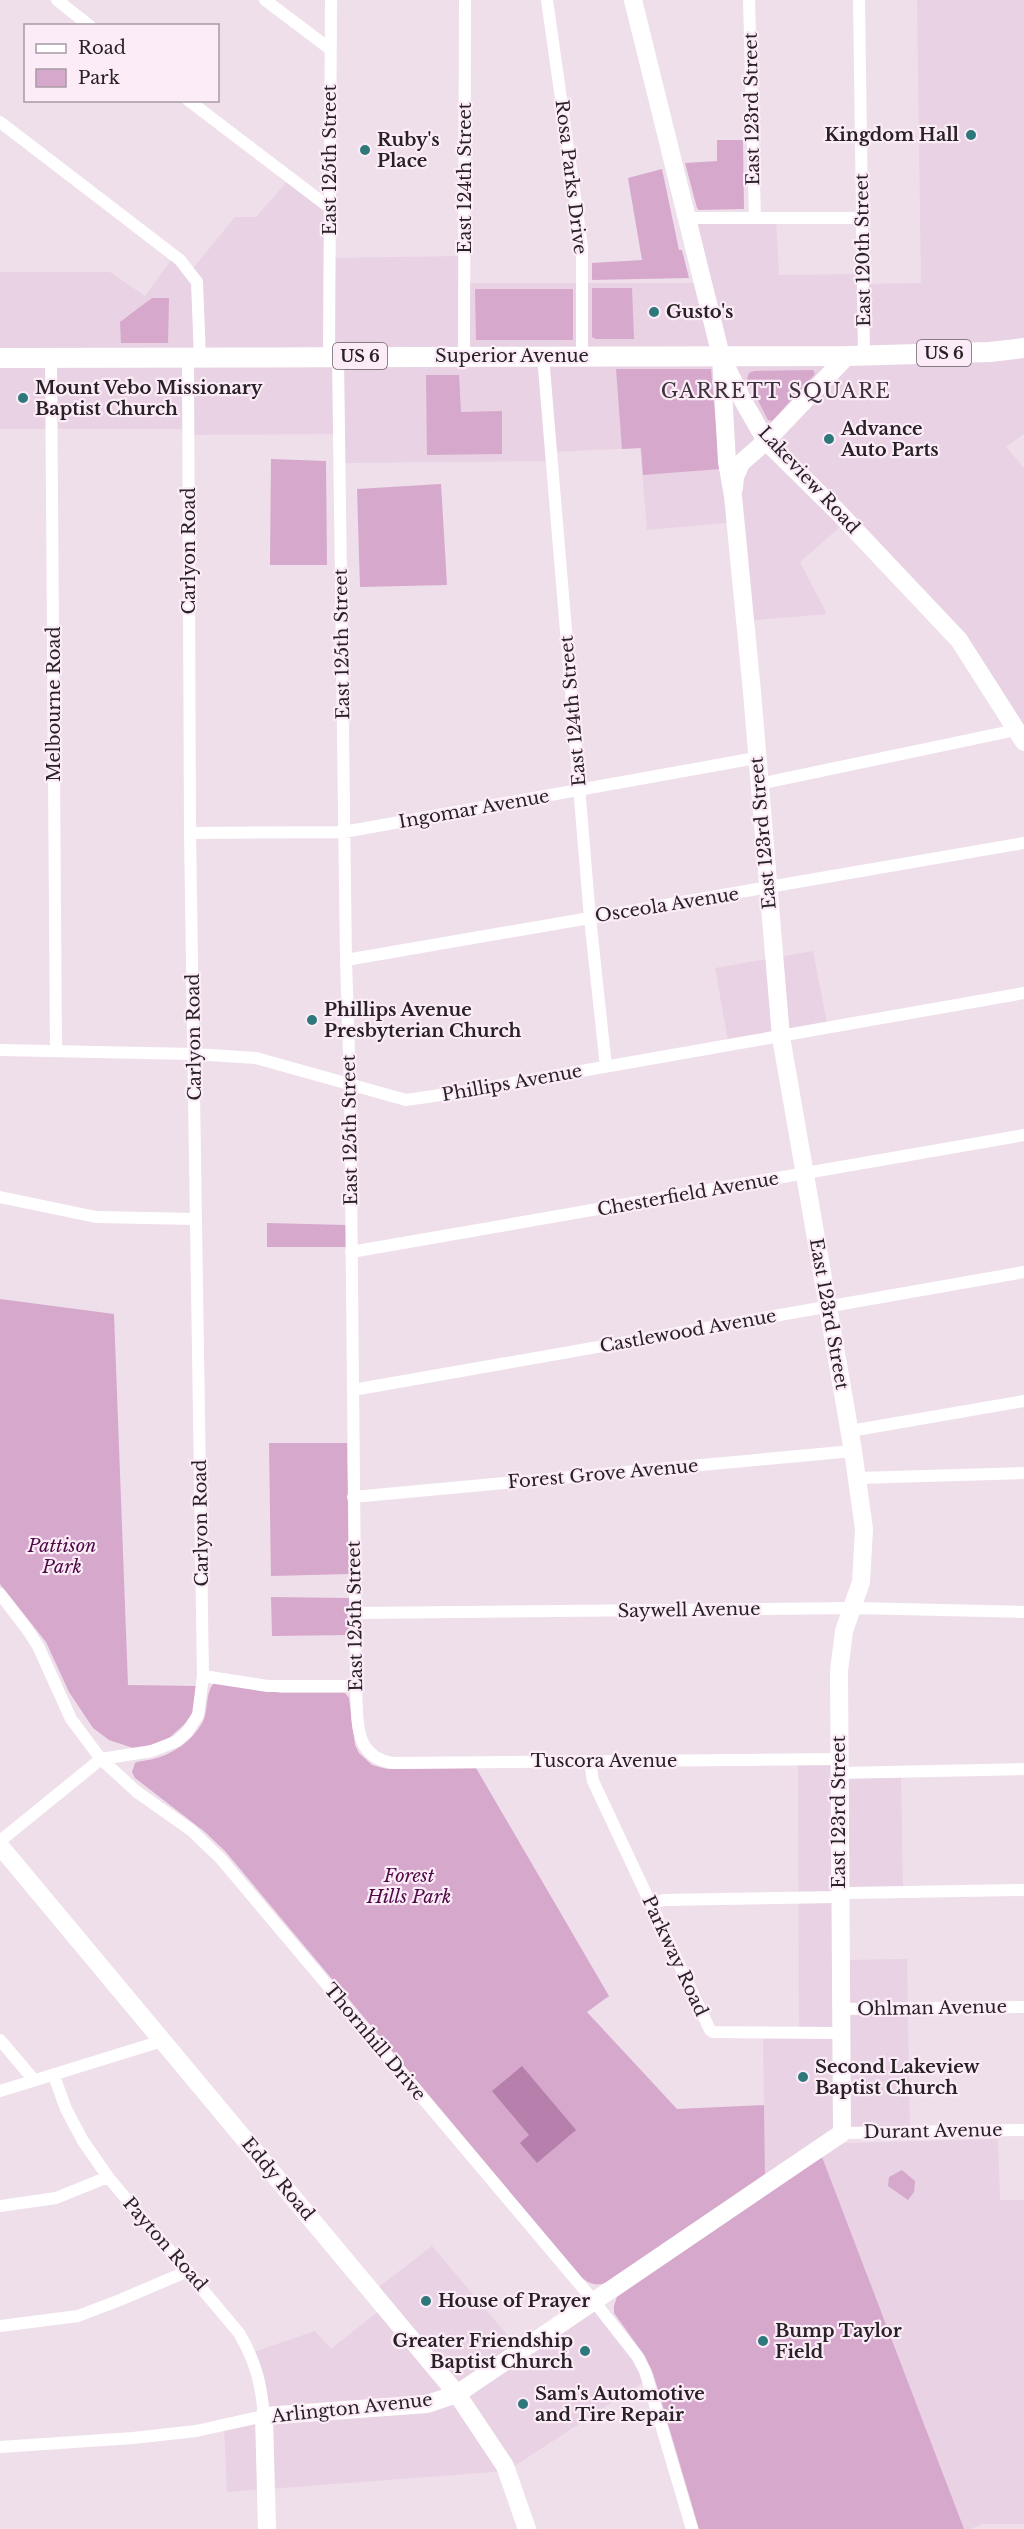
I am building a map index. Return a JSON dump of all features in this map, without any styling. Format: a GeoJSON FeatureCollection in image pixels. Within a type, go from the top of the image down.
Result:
{"type":"FeatureCollection","features":[{"type":"Feature","properties":{"kind":"main road","name":"Superior Avenue"},"geometry":{"type":"LineString","coordinates":[[0,358],[856,355],[990,352],[1024,348]]}},
{"type":"Feature","properties":{"kind":"street"},"geometry":{"type":"LineString","coordinates":[[57,0],[87,24]]}},
{"type":"Feature","properties":{"kind":"street"},"geometry":{"type":"LineString","coordinates":[[265,0],[330,49]]}},
{"type":"Feature","properties":{"kind":"street","name":"East 125th Street"},"geometry":{"type":"LineString","coordinates":[[331,0],[330,208],[350,1083],[356,1686],[359,1731],[363,1744],[372,1756]]}},
{"type":"Feature","properties":{"kind":"street","name":"East 124th Street"},"geometry":{"type":"LineString","coordinates":[[464,356],[465,0]]}},
{"type":"Feature","properties":{"kind":"street","name":"Rosa Parks Drive"},"geometry":{"type":"LineString","coordinates":[[547,0],[582,247],[582,356]]}},
{"type":"Feature","properties":{"kind":"street","name":"Lakeview Road"},"geometry":{"type":"LineString","coordinates":[[633,0],[721,356],[742,399],[766,441],[840,514],[959,640],[1020,736]]}},
{"type":"Feature","properties":{"kind":"street","name":"East 123rd Street"},"geometry":{"type":"LineString","coordinates":[[750,0],[755,218]]}},
{"type":"Feature","properties":{"kind":"street","name":"East 120th Street"},"geometry":{"type":"LineString","coordinates":[[856,355],[863,218],[859,0]]}},
{"type":"Feature","properties":{"kind":"street"},"geometry":{"type":"LineString","coordinates":[[191,102],[330,208]]}},
{"type":"Feature","properties":{"kind":"street","name":"Carlyon Road"},"geometry":{"type":"LineString","coordinates":[[0,122],[180,260],[197,282],[194,358],[190,833],[203,1676],[198,1714],[187,1732],[166,1747],[101,1759]]}},
{"type":"Feature","properties":{"kind":"street"},"geometry":{"type":"LineString","coordinates":[[688,218],[863,218]]}},
{"type":"Feature","properties":{"kind":"street"},"geometry":{"type":"LineString","coordinates":[[733,496],[737,469],[856,355]]}},
{"type":"Feature","properties":{"kind":"street","name":"East 124th Street"},"geometry":{"type":"LineString","coordinates":[[543,356],[590,918],[606,1067]]}},
{"type":"Feature","properties":{"kind":"street"},"geometry":{"type":"LineString","coordinates":[[721,356],[727,462],[733,496]]}},
{"type":"Feature","properties":{"kind":"street","name":"Melbourne Road"},"geometry":{"type":"LineString","coordinates":[[51,358],[56,1050]]}},
{"type":"Feature","properties":{"kind":"street","name":"East 123rd Street"},"geometry":{"type":"LineString","coordinates":[[733,496],[782,1037],[850,1431],[864,1528],[861,1582],[854,1608],[844,1631],[839,1671],[842,2133]]}},
{"type":"Feature","properties":{"kind":"street"},"geometry":{"type":"LineString","coordinates":[[759,784],[1020,736]]}},
{"type":"Feature","properties":{"kind":"street","name":"Ingomar Avenue"},"geometry":{"type":"LineString","coordinates":[[190,833],[344,832],[756,758]]}},
{"type":"Feature","properties":{"kind":"street","name":"Osceola Avenue"},"geometry":{"type":"LineString","coordinates":[[346,960],[1024,843]]}},
{"type":"Feature","properties":{"kind":"street","name":"Phillips Avenue"},"geometry":{"type":"LineString","coordinates":[[0,1050],[194,1054],[256,1058],[406,1100],[782,1037],[1024,993]]}},
{"type":"Feature","properties":{"kind":"street","name":"Chesterfield Avenue"},"geometry":{"type":"LineString","coordinates":[[351,1252],[1024,1135]]}},
{"type":"Feature","properties":{"kind":"street"},"geometry":{"type":"LineString","coordinates":[[0,1197],[96,1217],[196,1219]]}},
{"type":"Feature","properties":{"kind":"street","name":"Castlewood Avenue"},"geometry":{"type":"LineString","coordinates":[[353,1390],[1024,1272]]}},
{"type":"Feature","properties":{"kind":"street"},"geometry":{"type":"LineString","coordinates":[[850,1431],[1024,1401]]}},
{"type":"Feature","properties":{"kind":"street","name":"Forest Grove Avenue"},"geometry":{"type":"LineString","coordinates":[[353,1497],[853,1451]]}},
{"type":"Feature","properties":{"kind":"street"},"geometry":{"type":"LineString","coordinates":[[857,1478],[1024,1473]]}},
{"type":"Feature","properties":{"kind":"street","name":"Thornhill Drive"},"geometry":{"type":"LineString","coordinates":[[0,1594],[32,1638],[71,1719],[101,1759],[137,1792],[191,1830],[221,1859],[593,2300],[637,2356],[645,2371],[692,2529]]}},
{"type":"Feature","properties":{"kind":"street","name":"Saywell Avenue"},"geometry":{"type":"LineString","coordinates":[[355,1613],[854,1608],[1024,1612]]}},
{"type":"Feature","properties":{"kind":"street"},"geometry":{"type":"LineString","coordinates":[[203,1676],[268,1686],[356,1686]]}},
{"type":"Feature","properties":{"kind":"street","name":"Tuscora Avenue"},"geometry":{"type":"LineString","coordinates":[[372,1756],[393,1763],[590,1761],[1024,1769]]}},
{"type":"Feature","properties":{"kind":"street"},"geometry":{"type":"LineString","coordinates":[[0,1841],[101,1759]]}},
{"type":"Feature","properties":{"kind":"street","name":"Parkway Road"},"geometry":{"type":"LineString","coordinates":[[590,1761],[593,1781],[710,2030],[713,2032],[841,2033]]}},
{"type":"Feature","properties":{"kind":"street","name":"Eddy Road"},"geometry":{"type":"LineString","coordinates":[[0,1846],[457,2394],[505,2466],[527,2529]]}},
{"type":"Feature","properties":{"kind":"street"},"geometry":{"type":"LineString","coordinates":[[651,1904],[664,1900],[839,1897],[849,1893],[1024,1890]]}},
{"type":"Feature","properties":{"kind":"street","name":"Ohlman Avenue"},"geometry":{"type":"LineString","coordinates":[[841,2009],[1024,2007]]}},
{"type":"Feature","properties":{"kind":"street"},"geometry":{"type":"LineString","coordinates":[[0,2040],[34,2080]]}},
{"type":"Feature","properties":{"kind":"street"},"geometry":{"type":"LineString","coordinates":[[0,2091],[162,2041]]}},
{"type":"Feature","properties":{"kind":"street","name":"Payton Road"},"geometry":{"type":"LineString","coordinates":[[54,2076],[66,2109],[83,2141],[108,2178],[240,2333],[254,2359],[261,2385],[264,2416]]}},
{"type":"Feature","properties":{"kind":"street","name":"Durant Avenue"},"geometry":{"type":"LineString","coordinates":[[842,2133],[1024,2130]]}},
{"type":"Feature","properties":{"kind":"street","name":"Arlington Avenue"},"geometry":{"type":"LineString","coordinates":[[0,2447],[133,2438],[196,2431],[264,2416],[427,2404],[457,2394],[842,2133]]}},
{"type":"Feature","properties":{"kind":"street"},"geometry":{"type":"LineString","coordinates":[[0,2206],[56,2198],[108,2178]]}},
{"type":"Feature","properties":{"kind":"street"},"geometry":{"type":"LineString","coordinates":[[0,2325],[78,2316],[120,2301],[188,2271]]}},
{"type":"Feature","properties":{"kind":"street"},"geometry":{"type":"LineString","coordinates":[[264,2416],[267,2529]]}},
{"type":"Feature","properties":{"kind":"shaded area"},"geometry":{"type":"Polygon","coordinates":[[[917,0],[1024,0],[1024,434],[1006,447],[1024,468],[1024,742],[959,640],[847,521],[800,562],[827,614],[745,621],[735,522],[647,530],[640,448],[552,452],[552,461],[340,463],[339,434],[188,435],[188,429],[0,429],[0,272],[110,272],[145,296],[174,256],[190,272],[235,217],[256,217],[290,178],[330,208],[330,258],[465,256],[465,283],[703,283],[688,218],[776,218],[779,275],[864,274],[864,284],[921,283],[917,0]]]}},
{"type":"Feature","properties":{"kind":"shaded area"},"geometry":{"type":"Polygon","coordinates":[[[813,951],[828,1028],[729,1046],[715,968],[813,951]]]}},
{"type":"Feature","properties":{"kind":"shaded area"},"geometry":{"type":"Polygon","coordinates":[[[798,1759],[838,1759],[839,1773],[901,1772],[903,1892],[849,1893],[840,1960],[907,1959],[910,2132],[842,2133],[765,2184],[763,2033],[799,2032],[798,1759]]]}},
{"type":"Feature","properties":{"kind":"shaded area"},"geometry":{"type":"Polygon","coordinates":[[[522,2066],[576,2130],[537,2163],[520,2143],[529,2135],[492,2091],[522,2066]]]}},
{"type":"Feature","properties":{"kind":"shaded area","name":"Bump Taylor Field"},"geometry":{"type":"Polygon","coordinates":[[[998,2139],[1000,2200],[1024,2200],[1024,2524],[982,2524],[971,2529],[699,2529],[659,2389],[645,2356],[614,2313],[617,2297],[844,2143],[998,2139]]]}},
{"type":"Feature","properties":{"kind":"shaded area"},"geometry":{"type":"Polygon","coordinates":[[[432,2246],[520,2350],[593,2300],[648,2379],[507,2471],[227,2492],[224,2425],[264,2416],[251,2353],[315,2331],[331,2349],[384,2307],[372,2292],[432,2246]]]}},
{"type":"Feature","properties":{"kind":"green space"},"geometry":{"type":"Polygon","coordinates":[[[717,140],[743,140],[744,209],[699,210],[697,208],[685,163],[717,161],[717,140]]]}},
{"type":"Feature","properties":{"kind":"green space"},"geometry":{"type":"Polygon","coordinates":[[[662,169],[679,250],[682,250],[689,278],[592,280],[592,263],[642,260],[628,178],[662,169]]]}},
{"type":"Feature","properties":{"kind":"green space"},"geometry":{"type":"Polygon","coordinates":[[[592,288],[632,288],[634,339],[596,339],[592,337],[592,288]]]}},
{"type":"Feature","properties":{"kind":"green space"},"geometry":{"type":"Polygon","coordinates":[[[475,289],[573,289],[573,340],[476,340],[475,289]]]}},
{"type":"Feature","properties":{"kind":"green space"},"geometry":{"type":"Polygon","coordinates":[[[152,298],[169,298],[168,343],[121,343],[120,322],[152,298]]]}},
{"type":"Feature","properties":{"kind":"green space"},"geometry":{"type":"Polygon","coordinates":[[[616,369],[711,369],[720,469],[643,475],[641,448],[622,449],[616,369]]]}},
{"type":"Feature","properties":{"kind":"green space"},"geometry":{"type":"Polygon","coordinates":[[[813,370],[815,374],[772,421],[768,420],[747,379],[749,373],[813,370]]]}},
{"type":"Feature","properties":{"kind":"green space"},"geometry":{"type":"Polygon","coordinates":[[[426,375],[459,375],[461,412],[502,411],[502,454],[427,455],[426,375]]]}},
{"type":"Feature","properties":{"kind":"green space"},"geometry":{"type":"Polygon","coordinates":[[[271,459],[326,461],[327,565],[270,565],[271,459]]]}},
{"type":"Feature","properties":{"kind":"green space"},"geometry":{"type":"Polygon","coordinates":[[[441,484],[447,585],[360,587],[357,489],[441,484]]]}},
{"type":"Feature","properties":{"kind":"green space"},"geometry":{"type":"Polygon","coordinates":[[[267,1223],[346,1225],[346,1247],[267,1247],[267,1223]]]}},
{"type":"Feature","properties":{"kind":"green space","name":"Pattison Park"},"geometry":{"type":"Polygon","coordinates":[[[0,1299],[114,1314],[128,1685],[197,1686],[194,1710],[189,1720],[168,1739],[133,1748],[109,1740],[93,1728],[69,1692],[46,1642],[0,1584],[0,1299]]]}},
{"type":"Feature","properties":{"kind":"green space"},"geometry":{"type":"Polygon","coordinates":[[[269,1443],[347,1443],[349,1574],[271,1576],[269,1443]]]}},
{"type":"Feature","properties":{"kind":"green space"},"geometry":{"type":"Polygon","coordinates":[[[271,1597],[349,1598],[349,1635],[272,1636],[271,1597]]]}},
{"type":"Feature","properties":{"kind":"green space","name":"Forest Hills Park"},"geometry":{"type":"Polygon","coordinates":[[[214,1683],[282,1693],[345,1693],[349,1698],[355,1745],[359,1753],[372,1765],[387,1769],[476,1768],[609,1996],[587,2012],[677,2109],[764,2105],[765,2174],[607,2282],[594,2284],[581,2277],[225,1851],[205,1832],[135,1778],[132,1772],[135,1763],[169,1753],[183,1745],[195,1733],[204,1719],[211,1686],[214,1683]]]}},
{"type":"Feature","properties":{"kind":"green space","name":"Bump Taylor Field"},"geometry":{"type":"Polygon","coordinates":[[[822,2157],[964,2529],[699,2529],[653,2373],[645,2356],[614,2313],[617,2297],[822,2157]]]}},
{"type":"Feature","properties":{"kind":"green space"},"geometry":{"type":"Polygon","coordinates":[[[902,2170],[915,2181],[914,2192],[908,2200],[888,2186],[889,2177],[902,2170]]]}},
{"type":"Feature","properties":{"kind":"place","name":"Kingdom Hall"},"geometry":{"type":"Point","coordinates":[971,135]}},
{"type":"Feature","properties":{"kind":"place","name":"Ruby's Place"},"geometry":{"type":"Point","coordinates":[365,150]}},
{"type":"Feature","properties":{"kind":"place","name":"Gusto's"},"geometry":{"type":"Point","coordinates":[654,312]}},
{"type":"Feature","properties":{"kind":"place","name":"Mount Vebo Missionary Baptist Church"},"geometry":{"type":"Point","coordinates":[23,398]}},
{"type":"Feature","properties":{"kind":"place","name":"Advance Auto Parts"},"geometry":{"type":"Point","coordinates":[829,439]}},
{"type":"Feature","properties":{"kind":"place","name":"Phillips Avenue Presbyterian Church"},"geometry":{"type":"Point","coordinates":[312,1020]}},
{"type":"Feature","properties":{"kind":"place","name":"Second Lakeview Baptist Church"},"geometry":{"type":"Point","coordinates":[803,2077]}},
{"type":"Feature","properties":{"kind":"place","name":"House of Prayer"},"geometry":{"type":"Point","coordinates":[426,2301]}},
{"type":"Feature","properties":{"kind":"place","name":"Bump Taylor Field"},"geometry":{"type":"Point","coordinates":[763,2341]}},
{"type":"Feature","properties":{"kind":"place","name":"Greater Friendship Baptist Church"},"geometry":{"type":"Point","coordinates":[585,2351]}},
{"type":"Feature","properties":{"kind":"place","name":"Sam's Automotive and Tire Repair"},"geometry":{"type":"Point","coordinates":[523,2404]}},
{"type":"Feature","properties":{"kind":"district","name":"GARRETT SQUARE"},"geometry":{"type":"Point","coordinates":[776,391]}}]}
